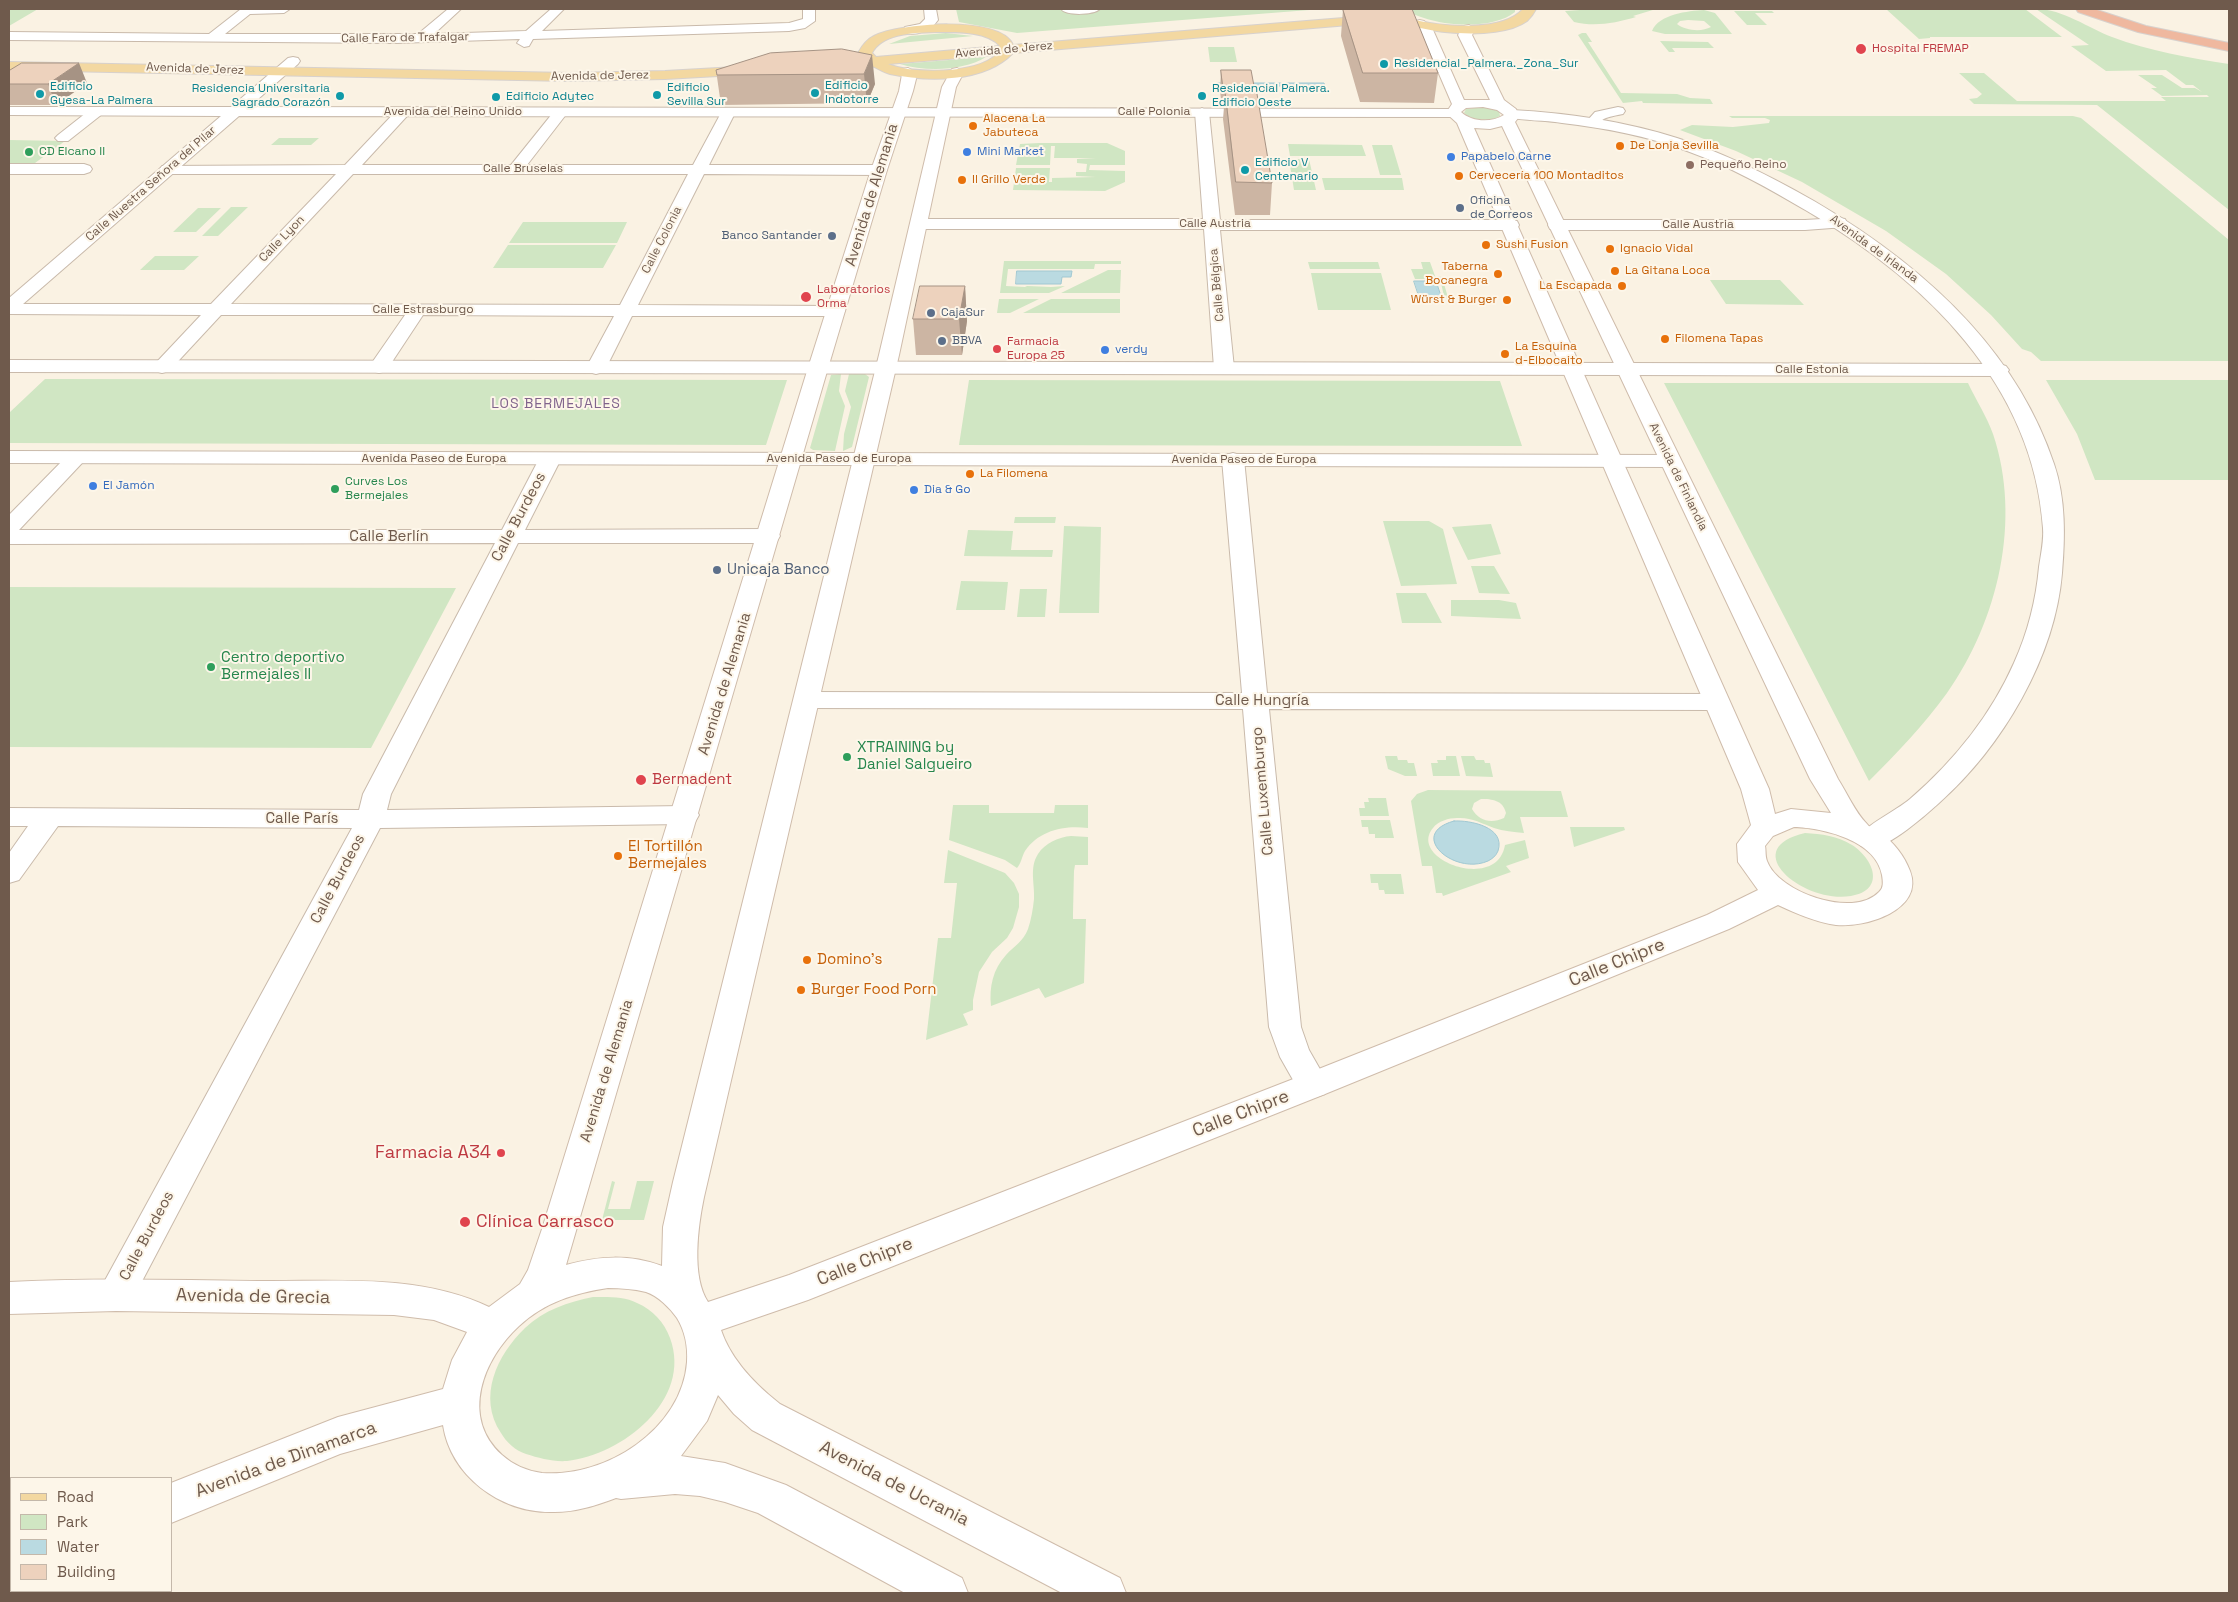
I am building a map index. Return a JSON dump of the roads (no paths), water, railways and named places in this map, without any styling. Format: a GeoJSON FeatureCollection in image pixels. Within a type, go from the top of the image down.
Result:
{"type":"FeatureCollection","features":[{"type":"Feature","properties":{"kind":"highway"},"geometry":{"type":"LineString","coordinates":[[2082,9],[2152,31],[2229,47]]}},
{"type":"Feature","properties":{"kind":"main road","name":"Avenida de Jerez"},"geometry":{"type":"LineString","coordinates":[[1005,45],[1376,9]]}},
{"type":"Feature","properties":{"kind":"main road"},"geometry":{"type":"LineString","coordinates":[[1385,9],[1400,20],[1419,24],[1469,29],[1494,27],[1515,22],[1526,17],[1531,9]]}},
{"type":"Feature","properties":{"kind":"main road","name":"Avenida de Jerez"},"geometry":{"type":"LineString","coordinates":[[823,60],[1005,45],[1364,20],[1400,20]]}},
{"type":"Feature","properties":{"kind":"main road"},"geometry":{"type":"LineString","coordinates":[[939,28],[968,30],[988,34],[1005,45],[1006,54],[996,62],[957,72],[908,72],[885,68],[868,56],[869,45],[881,38],[910,30],[939,28]]}},
{"type":"Feature","properties":{"kind":"main road","name":"Avenida de Jerez"},"geometry":{"type":"LineString","coordinates":[[9,55],[569,66],[762,65],[665,75],[568,77],[9,66]]}},
{"type":"Feature","properties":{"kind":"street"},"geometry":{"type":"LineString","coordinates":[[212,38],[247,10],[284,9]]}},
{"type":"Feature","properties":{"kind":"street"},"geometry":{"type":"LineString","coordinates":[[422,38],[455,9]]}},
{"type":"Feature","properties":{"kind":"street"},"geometry":{"type":"LineString","coordinates":[[519,50],[528,36],[558,9]]}},
{"type":"Feature","properties":{"kind":"street","name":"Calle Faro de Trafalgar"},"geometry":{"type":"LineString","coordinates":[[9,36],[212,38],[528,36],[800,25],[809,21],[809,9]]}},
{"type":"Feature","properties":{"kind":"street"},"geometry":{"type":"LineString","coordinates":[[910,30],[924,26],[932,20],[930,9]]}},
{"type":"Feature","properties":{"kind":"street"},"geometry":{"type":"LineString","coordinates":[[1067,9],[1094,9]]}},
{"type":"Feature","properties":{"kind":"street"},"geometry":{"type":"LineString","coordinates":[[689,46],[696,16]]}},
{"type":"Feature","properties":{"kind":"street"},"geometry":{"type":"LineString","coordinates":[[946,17],[951,25],[968,30]]}},
{"type":"Feature","properties":{"kind":"street"},"geometry":{"type":"LineString","coordinates":[[1419,24],[1427,30],[1459,113],[1511,225],[1611,461],[1755,789],[1766,827]]}},
{"type":"Feature","properties":{"kind":"street","name":"Avenida de Finlandia"},"geometry":{"type":"LineString","coordinates":[[1469,29],[1465,35],[1497,100],[1507,114],[1556,225],[1824,779],[1864,835]]}},
{"type":"Feature","properties":{"kind":"street","name":"Calle Nuestra Señora del Pilar"},"geometry":{"type":"LineString","coordinates":[[9,308],[293,61]]}},
{"type":"Feature","properties":{"kind":"street","name":"Avenida de Alemania"},"geometry":{"type":"LineString","coordinates":[[534,1294],[546,1269],[560,1229],[818,368],[879,170],[908,84],[908,72]]}},
{"type":"Feature","properties":{"kind":"street"},"geometry":{"type":"LineString","coordinates":[[610,1482],[639,1467],[664,1447],[684,1423],[699,1397],[706,1371],[698,1323],[681,1273],[679,1252],[684,1214],[704,1123],[886,367],[950,83],[957,72]]}},
{"type":"Feature","properties":{"kind":"street"},"geometry":{"type":"LineString","coordinates":[[1459,113],[1483,104],[1507,114]]}},
{"type":"Feature","properties":{"kind":"street","name":"Avenida del Reino Unido"},"geometry":{"type":"LineString","coordinates":[[9,111],[898,112]]}},
{"type":"Feature","properties":{"kind":"street"},"geometry":{"type":"LineString","coordinates":[[1593,122],[1600,115],[1618,111]]}},
{"type":"Feature","properties":{"kind":"street"},"geometry":{"type":"LineString","coordinates":[[63,138],[96,112]]}},
{"type":"Feature","properties":{"kind":"street","name":"Calle Lyon"},"geometry":{"type":"LineString","coordinates":[[162,367],[403,112]]}},
{"type":"Feature","properties":{"kind":"street"},"geometry":{"type":"LineString","coordinates":[[516,169],[561,112]]}},
{"type":"Feature","properties":{"kind":"street","name":"Calle Colonia"},"geometry":{"type":"LineString","coordinates":[[596,368],[728,112]]}},
{"type":"Feature","properties":{"kind":"street","name":"Calle Polonia"},"geometry":{"type":"LineString","coordinates":[[898,112],[1459,113]]}},
{"type":"Feature","properties":{"kind":"street","name":"Calle Bélgica"},"geometry":{"type":"LineString","coordinates":[[1202,112],[1224,368]]}},
{"type":"Feature","properties":{"kind":"street"},"geometry":{"type":"LineString","coordinates":[[1459,113],[1484,124],[1507,114]]}},
{"type":"Feature","properties":{"kind":"street","name":"Avenida de Irlanda"},"geometry":{"type":"LineString","coordinates":[[1507,114],[1593,122],[1660,137],[1694,148],[1750,173],[1839,223],[1897,263],[1925,286],[1950,311],[1999,370],[2029,422],[2048,472],[2054,512],[2055,557],[2041,629],[2026,665],[2006,702],[1976,747],[1921,807],[1864,835]]}},
{"type":"Feature","properties":{"kind":"street","name":"Calle Bruselas"},"geometry":{"type":"LineString","coordinates":[[168,169],[879,170]]}},
{"type":"Feature","properties":{"kind":"street"},"geometry":{"type":"LineString","coordinates":[[13,172],[84,170]]}},
{"type":"Feature","properties":{"kind":"street","name":"Calle Austria"},"geometry":{"type":"LineString","coordinates":[[1556,225],[1805,226],[1839,223]]}},
{"type":"Feature","properties":{"kind":"street","name":"Calle Austria"},"geometry":{"type":"LineString","coordinates":[[919,224],[1511,225]]}},
{"type":"Feature","properties":{"kind":"street","name":"Calle Estrasburgo"},"geometry":{"type":"LineString","coordinates":[[9,308],[836,311]]}},
{"type":"Feature","properties":{"kind":"street"},"geometry":{"type":"LineString","coordinates":[[379,367],[418,310]]}},
{"type":"Feature","properties":{"kind":"street"},"geometry":{"type":"LineString","coordinates":[[9,369],[162,367],[886,367],[1626,369]]}},
{"type":"Feature","properties":{"kind":"street","name":"Calle Estonia"},"geometry":{"type":"LineString","coordinates":[[1626,369],[1999,370]]}},
{"type":"Feature","properties":{"kind":"street","name":"Avenida Paseo de Europa"},"geometry":{"type":"LineString","coordinates":[[9,457],[1670,460]]}},
{"type":"Feature","properties":{"kind":"street"},"geometry":{"type":"LineString","coordinates":[[9,528],[76,458]]}},
{"type":"Feature","properties":{"kind":"street","name":"Calle Burdeos"},"geometry":{"type":"LineString","coordinates":[[116,1295],[371,819],[377,794],[550,459]]}},
{"type":"Feature","properties":{"kind":"street","name":"Calle Luxemburgo"},"geometry":{"type":"LineString","coordinates":[[1233,459],[1285,1026],[1295,1058],[1313,1085]]}},
{"type":"Feature","properties":{"kind":"street","name":"Calle Berlín"},"geometry":{"type":"LineString","coordinates":[[9,537],[508,538],[769,536]]}},
{"type":"Feature","properties":{"kind":"street","name":"Calle Hungría"},"geometry":{"type":"LineString","coordinates":[[807,700],[1716,702]]}},
{"type":"Feature","properties":{"kind":"street","name":"Calle París"},"geometry":{"type":"LineString","coordinates":[[9,817],[371,819],[684,815]]}},
{"type":"Feature","properties":{"kind":"street"},"geometry":{"type":"LineString","coordinates":[[9,873],[50,817]]}},
{"type":"Feature","properties":{"kind":"street"},"geometry":{"type":"LineString","coordinates":[[1791,818],[1807,818],[1840,824],[1864,835],[1884,850],[1898,873],[1899,885],[1895,895],[1887,904],[1867,912],[1842,914],[1806,907],[1777,892],[1762,878],[1754,866],[1751,855],[1752,844],[1757,834],[1766,827],[1791,818]]}},
{"type":"Feature","properties":{"kind":"street","name":"Calle Chipre"},"geometry":{"type":"LineString","coordinates":[[698,1323],[795,1290],[1313,1085],[1706,928],[1754,906],[1777,892]]}},
{"type":"Feature","properties":{"kind":"street"},"geometry":{"type":"LineString","coordinates":[[698,1323],[673,1289],[654,1279],[624,1272],[583,1275],[559,1282],[534,1294],[505,1315],[492,1328],[469,1364],[459,1403],[461,1427],[469,1448],[483,1467],[502,1481],[526,1490],[553,1493],[581,1490],[610,1482],[675,1475],[715,1479],[772,1500],[947,1593]]}},
{"type":"Feature","properties":{"kind":"street","name":"Avenida de Grecia"},"geometry":{"type":"LineString","coordinates":[[9,1298],[116,1295],[394,1299],[428,1302],[455,1308],[492,1328]]}},
{"type":"Feature","properties":{"kind":"street","name":"Avenida de Ucrania"},"geometry":{"type":"LineString","coordinates":[[698,1323],[735,1390],[748,1404],[766,1417],[1105,1593]]}},
{"type":"Feature","properties":{"kind":"street","name":"Avenida de Dinamarca"},"geometry":{"type":"LineString","coordinates":[[172,1503],[338,1436],[459,1403]]}},
{"type":"Feature","properties":{"kind":"water"},"geometry":{"type":"Polygon","coordinates":[[[1216,83],[1324,83],[1325,86],[1216,86],[1216,83]]]}},
{"type":"Feature","properties":{"kind":"water"},"geometry":{"type":"Polygon","coordinates":[[[1017,271],[1072,271],[1071,277],[1062,277],[1061,284],[1016,284],[1017,271]]]}},
{"type":"Feature","properties":{"kind":"water"},"geometry":{"type":"Polygon","coordinates":[[[1414,281],[1436,281],[1442,299],[1420,299],[1414,281]]]}},
{"type":"Feature","properties":{"kind":"water"},"geometry":{"type":"Polygon","coordinates":[[[1454,821],[1477,824],[1492,831],[1497,836],[1499,843],[1495,856],[1488,861],[1475,864],[1462,863],[1440,852],[1435,843],[1434,835],[1440,827],[1454,821]]]}},
{"type":"Feature","properties":{"kind":"place","name":"Hospital FREMAP"},"geometry":{"type":"Point","coordinates":[1861,49]}},
{"type":"Feature","properties":{"kind":"place","name":"Residencial_Palmera._Zona_Sur"},"geometry":{"type":"Point","coordinates":[1384,64]}},
{"type":"Feature","properties":{"kind":"place","name":"Edificio Indotorre"},"geometry":{"type":"Point","coordinates":[815,93]}},
{"type":"Feature","properties":{"kind":"place","name":"Edificio Gyesa-La Palmera"},"geometry":{"type":"Point","coordinates":[40,94]}},
{"type":"Feature","properties":{"kind":"place","name":"Edificio Sevilla Sur"},"geometry":{"type":"Point","coordinates":[657,95]}},
{"type":"Feature","properties":{"kind":"place","name":"Residencia Universitaria Sagrado Corazón"},"geometry":{"type":"Point","coordinates":[340,96]}},
{"type":"Feature","properties":{"kind":"place","name":"Residencial Palmera. Edificio Oeste"},"geometry":{"type":"Point","coordinates":[1202,96]}},
{"type":"Feature","properties":{"kind":"place","name":"Edificio Adytec"},"geometry":{"type":"Point","coordinates":[496,97]}},
{"type":"Feature","properties":{"kind":"place","name":"Alacena La Jabuteca"},"geometry":{"type":"Point","coordinates":[973,126]}},
{"type":"Feature","properties":{"kind":"place","name":"De Lonja Sevilla"},"geometry":{"type":"Point","coordinates":[1620,146]}},
{"type":"Feature","properties":{"kind":"place","name":"CD Elcano II"},"geometry":{"type":"Point","coordinates":[29,152]}},
{"type":"Feature","properties":{"kind":"place","name":"Mini Market"},"geometry":{"type":"Point","coordinates":[967,152]}},
{"type":"Feature","properties":{"kind":"place","name":"Papabelo Carne"},"geometry":{"type":"Point","coordinates":[1451,157]}},
{"type":"Feature","properties":{"kind":"place","name":"Pequeño Reino"},"geometry":{"type":"Point","coordinates":[1690,165]}},
{"type":"Feature","properties":{"kind":"place","name":"Edificio V Centenario"},"geometry":{"type":"Point","coordinates":[1245,170]}},
{"type":"Feature","properties":{"kind":"place","name":"Cervecería 100 Montaditos"},"geometry":{"type":"Point","coordinates":[1459,176]}},
{"type":"Feature","properties":{"kind":"place","name":"Il Grillo Verde"},"geometry":{"type":"Point","coordinates":[962,180]}},
{"type":"Feature","properties":{"kind":"place","name":"Oficina de Correos"},"geometry":{"type":"Point","coordinates":[1460,208]}},
{"type":"Feature","properties":{"kind":"place","name":"Banco Santander"},"geometry":{"type":"Point","coordinates":[832,236]}},
{"type":"Feature","properties":{"kind":"place","name":"Sushi Fusion"},"geometry":{"type":"Point","coordinates":[1486,245]}},
{"type":"Feature","properties":{"kind":"place","name":"Ignacio Vidal"},"geometry":{"type":"Point","coordinates":[1610,249]}},
{"type":"Feature","properties":{"kind":"place","name":"La Gitana Loca"},"geometry":{"type":"Point","coordinates":[1615,271]}},
{"type":"Feature","properties":{"kind":"place","name":"Taberna Bocanegra"},"geometry":{"type":"Point","coordinates":[1498,274]}},
{"type":"Feature","properties":{"kind":"place","name":"La Escapada"},"geometry":{"type":"Point","coordinates":[1622,286]}},
{"type":"Feature","properties":{"kind":"place","name":"Laboratorios Orma"},"geometry":{"type":"Point","coordinates":[806,297]}},
{"type":"Feature","properties":{"kind":"place","name":"Würst & Burger"},"geometry":{"type":"Point","coordinates":[1507,300]}},
{"type":"Feature","properties":{"kind":"place","name":"CajaSur"},"geometry":{"type":"Point","coordinates":[931,313]}},
{"type":"Feature","properties":{"kind":"place","name":"Filomena Tapas"},"geometry":{"type":"Point","coordinates":[1665,339]}},
{"type":"Feature","properties":{"kind":"place","name":"BBVA"},"geometry":{"type":"Point","coordinates":[942,341]}},
{"type":"Feature","properties":{"kind":"place","name":"Farmacia Europa 25"},"geometry":{"type":"Point","coordinates":[997,349]}},
{"type":"Feature","properties":{"kind":"place","name":"verdy"},"geometry":{"type":"Point","coordinates":[1105,350]}},
{"type":"Feature","properties":{"kind":"place","name":"La Esquina d-Elbocaito"},"geometry":{"type":"Point","coordinates":[1505,354]}},
{"type":"Feature","properties":{"kind":"place","name":"La Filomena"},"geometry":{"type":"Point","coordinates":[970,474]}},
{"type":"Feature","properties":{"kind":"place","name":"El Jamón"},"geometry":{"type":"Point","coordinates":[93,486]}},
{"type":"Feature","properties":{"kind":"place","name":"Curves Los Bermejales"},"geometry":{"type":"Point","coordinates":[335,489]}},
{"type":"Feature","properties":{"kind":"place","name":"Dia & Go"},"geometry":{"type":"Point","coordinates":[914,490]}},
{"type":"Feature","properties":{"kind":"place","name":"Unicaja Banco"},"geometry":{"type":"Point","coordinates":[717,570]}},
{"type":"Feature","properties":{"kind":"place","name":"Centro deportivo Bermejales II"},"geometry":{"type":"Point","coordinates":[211,667]}},
{"type":"Feature","properties":{"kind":"place","name":"XTRAINING by Daniel Salgueiro"},"geometry":{"type":"Point","coordinates":[847,757]}},
{"type":"Feature","properties":{"kind":"place","name":"Bermadent"},"geometry":{"type":"Point","coordinates":[641,780]}},
{"type":"Feature","properties":{"kind":"place","name":"El Tortillón Bermejales"},"geometry":{"type":"Point","coordinates":[618,856]}},
{"type":"Feature","properties":{"kind":"place","name":"Domino's"},"geometry":{"type":"Point","coordinates":[807,960]}},
{"type":"Feature","properties":{"kind":"place","name":"Burger Food Porn"},"geometry":{"type":"Point","coordinates":[801,990]}},
{"type":"Feature","properties":{"kind":"place","name":"Farmacia A34"},"geometry":{"type":"Point","coordinates":[501,1153]}},
{"type":"Feature","properties":{"kind":"place","name":"Clínica Carrasco"},"geometry":{"type":"Point","coordinates":[465,1222]}},
{"type":"Feature","properties":{"kind":"district","name":"LOS BERMEJALES"},"geometry":{"type":"Point","coordinates":[556,404]}}]}
